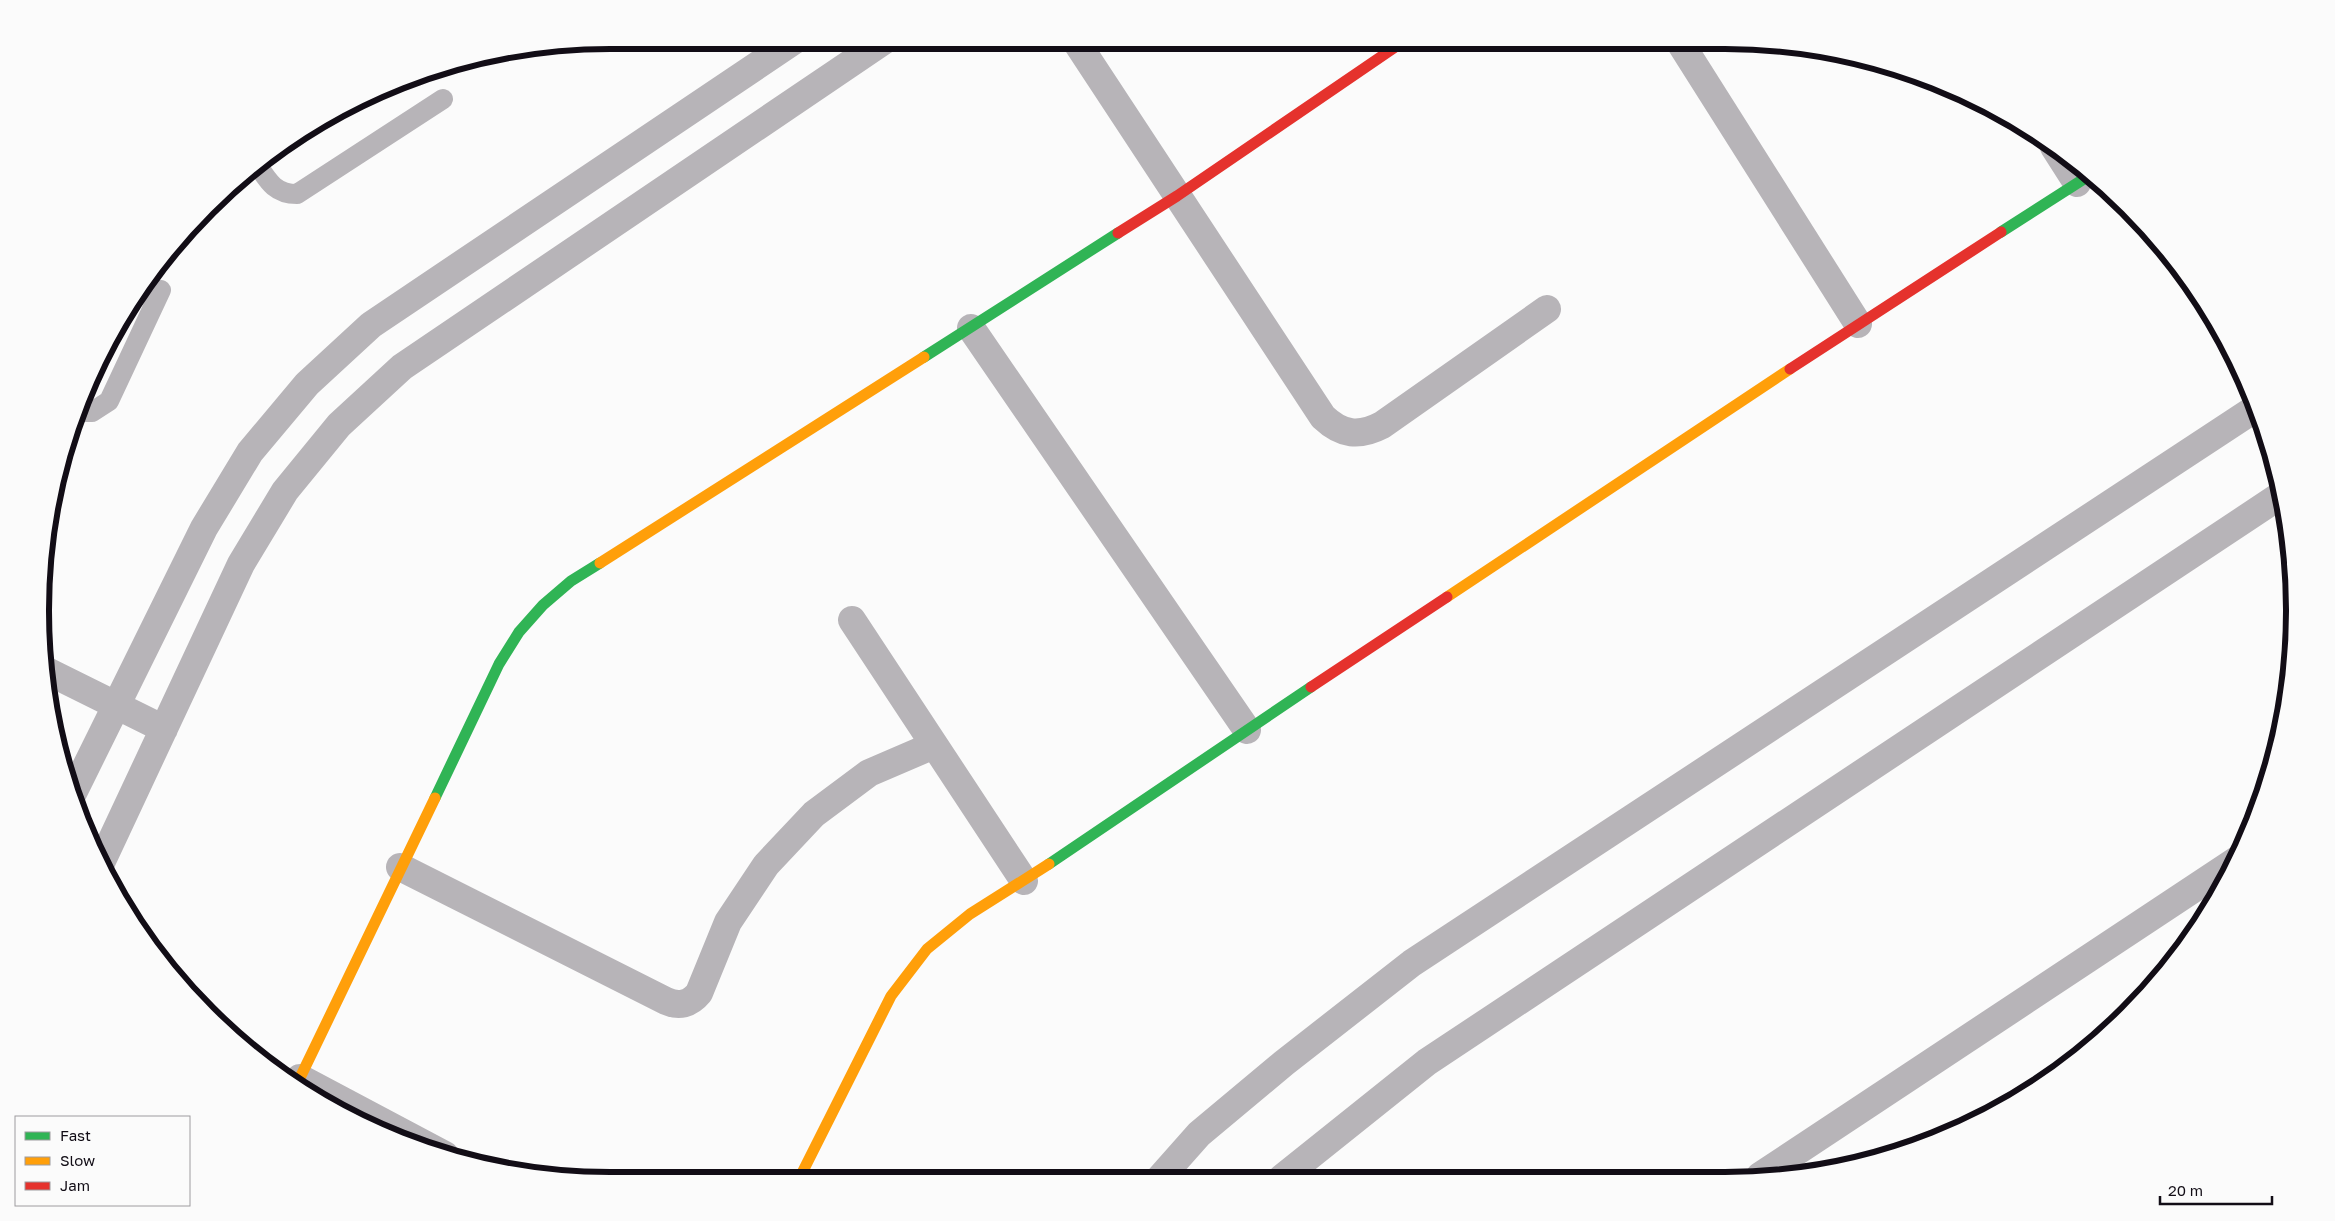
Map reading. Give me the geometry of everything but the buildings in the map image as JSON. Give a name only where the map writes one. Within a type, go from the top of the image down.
[{"type":"street","points":[[77,785],[204,528],[250,452],[306,384],[371,325],[782,49]]},
{"type":"street","points":[[105,854],[241,564],[285,491],[339,425],[402,367],[872,49]]},
{"type":"street","points":[[1081,49],[1323,417],[1332,426],[1344,432],[1357,434],[1370,432],[1547,309]]},
{"type":"street","points":[[299,1079],[500,664],[519,632],[543,605],[571,581],[1178,196],[1392,49]]},
{"type":"street","points":[[1684,49],[1858,324]]},
{"type":"street","points":[[803,1172],[891,996],[927,949],[970,914],[1024,881],[1247,730],[1858,324],[2084,179]]},
{"type":"street","points":[[971,328],[1247,730]]},
{"type":"street","points":[[1165,1172],[1199,1134],[1284,1063],[1412,963],[2249,412]]},
{"type":"street","points":[[1290,1172],[1427,1062],[2275,499]]},
{"type":"street","points":[[852,620],[1024,881]]},
{"type":"street","points":[[53,674],[164,729]]},
{"type":"street","points":[[400,867],[666,1001],[680,1004],[694,999],[699,993],[728,922],[766,865],[814,814],[869,773],[934,745]]},
{"type":"street","points":[[1769,1170],[2222,870]]},
{"type":"street","points":[[334,1099],[375,1120]]},
{"type":"lane","points":[[262,171],[272,186],[279,191],[297,194],[443,99]]},
{"type":"lane","points":[[86,412],[92,412],[109,401],[161,290]]},
{"type":"traffic: fast","points":[[2001,232],[2084,179]]},
{"type":"traffic: fast","points":[[924,357],[1118,233]]},
{"type":"traffic: fast","points":[[435,798],[499,664],[519,632],[543,605],[571,581],[600,563]]},
{"type":"traffic: fast","points":[[1049,864],[1311,687]]},
{"type":"traffic: slow","points":[[600,563],[924,357]]},
{"type":"traffic: slow","points":[[1447,597],[1790,369]]},
{"type":"traffic: slow","points":[[299,1079],[435,798]]},
{"type":"traffic: slow","points":[[803,1172],[891,996],[927,949],[970,914],[1049,864]]},
{"type":"traffic: jam","points":[[1118,233],[1177,196],[1392,49]]},
{"type":"traffic: jam","points":[[1790,369],[2001,232]]},
{"type":"traffic: jam","points":[[1311,687],[1447,597]]}]
